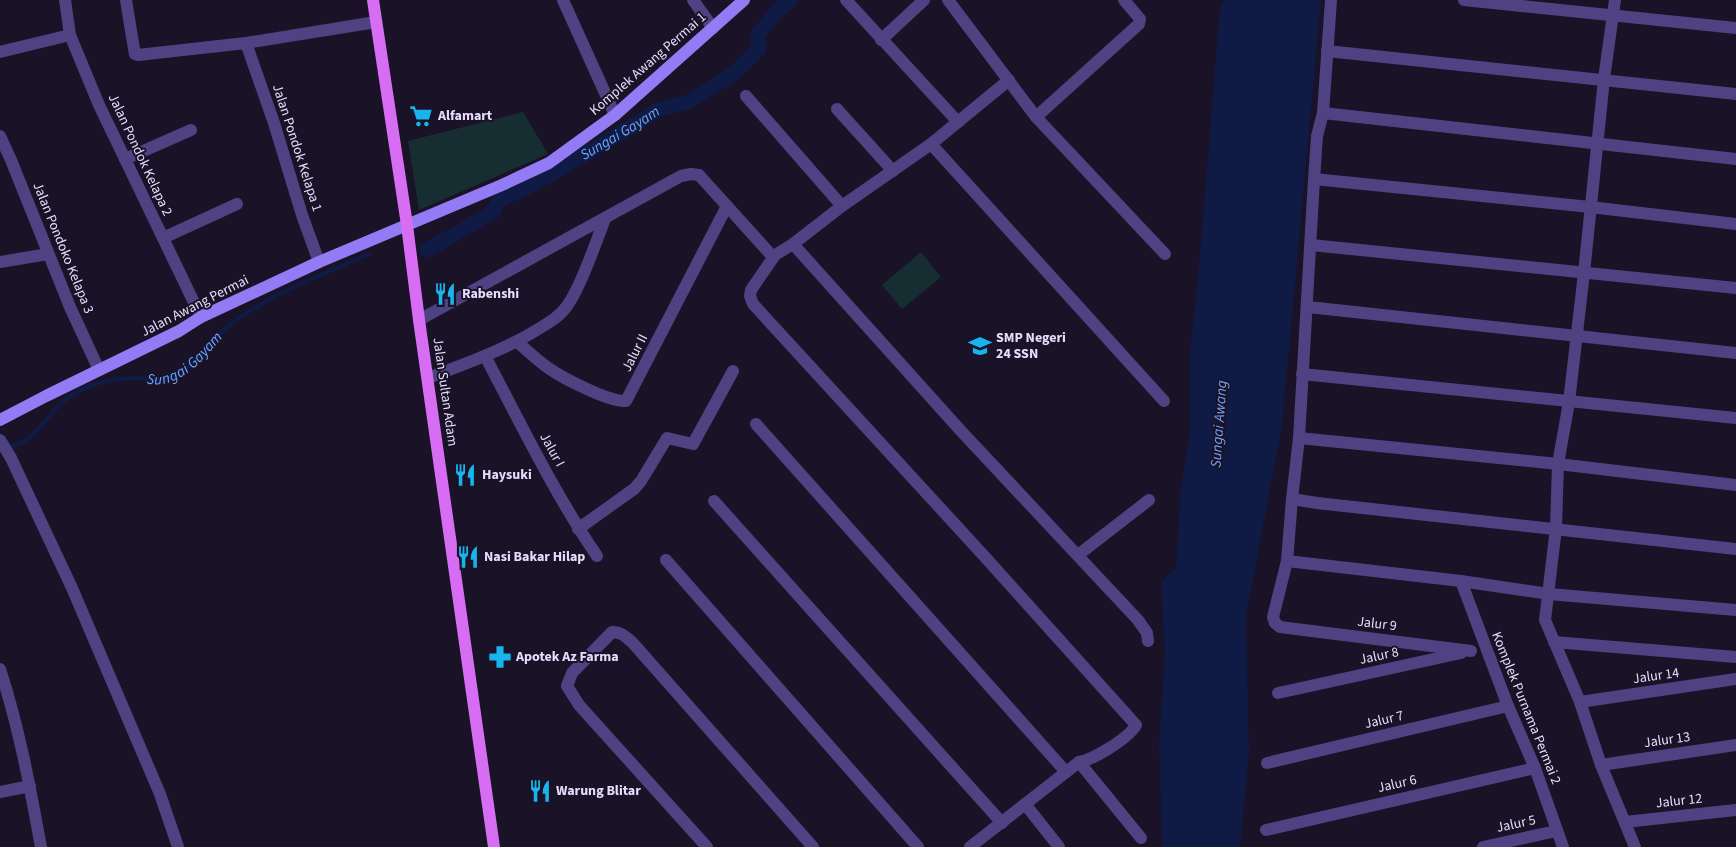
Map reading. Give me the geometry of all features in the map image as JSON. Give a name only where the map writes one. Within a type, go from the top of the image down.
[{"type":"main road","name":"Jalan Sultan Adam","points":[[373,0],[407,225],[494,847]]},
{"type":"street","name":"Jalan Pondok Kelapa 2","points":[[66,0],[70,35],[99,106],[201,317]]},
{"type":"street","points":[[126,0],[135,54],[138,55],[246,43],[376,22]]},
{"type":"street","points":[[563,0],[615,116]]},
{"type":"street","points":[[693,0],[713,28]]},
{"type":"street","name":"Komplek Awang Permai 1","points":[[407,225],[550,163],[615,116],[744,0]]},
{"type":"street","points":[[846,0],[958,122]]},
{"type":"street","points":[[881,40],[924,0]]},
{"type":"street","points":[[948,0],[1036,117],[1165,254]]},
{"type":"street","points":[[1036,117],[1139,24],[1140,19],[1124,0]]},
{"type":"street","points":[[1331,0],[1323,113],[1318,136],[1314,180],[1299,438],[1287,561],[1460,581],[1548,594],[1736,610]]},
{"type":"street","points":[[1464,0],[1736,28]]},
{"type":"street","points":[[1615,0],[1604,79],[1569,402],[1558,464],[1556,528],[1545,620],[1580,702],[1635,847]]},
{"type":"street","points":[[0,52],[70,35]]},
{"type":"street","name":"Jalan Pondok Kelapa 1","points":[[246,43],[319,262]]},
{"type":"street","points":[[1327,51],[1736,94]]},
{"type":"street","points":[[970,847],[1079,762],[1085,762],[1100,754],[1120,741],[1136,725],[753,304],[750,296],[751,290],[773,257],[931,144],[1009,80]]},
{"type":"street","points":[[746,96],[842,206]]},
{"type":"street","points":[[837,109],[892,171]]},
{"type":"street","points":[[1323,113],[1736,159]]},
{"type":"street","points":[[125,159],[191,130]]},
{"type":"street","name":"Jalan Pondoko Kelapa 3","points":[[0,136],[6,161],[99,370]]},
{"type":"street","points":[[931,144],[1164,401]]},
{"type":"street","points":[[419,320],[681,176],[691,174],[699,175],[773,257]]},
{"type":"street","points":[[1314,180],[1590,207],[1736,224]]},
{"type":"street","points":[[163,238],[237,204]]},
{"type":"street","name":"Jalur II","points":[[517,342],[548,368],[613,399],[626,401],[727,206]]},
{"type":"street","points":[[428,378],[517,342],[554,319],[567,306],[606,218]]},
{"type":"street","name":"Jalan Awang Permai","points":[[0,420],[179,330],[201,317],[319,262],[407,225]]},
{"type":"street","points":[[793,244],[962,431],[1138,620],[1147,633],[1148,641]]},
{"type":"street","points":[[1311,245],[1736,288]]},
{"type":"street","points":[[0,262],[48,254]]},
{"type":"street","points":[[1308,307],[1736,353]]},
{"type":"street","name":"Jalur I","points":[[485,356],[578,529],[597,556]]},
{"type":"street","points":[[578,529],[634,489],[641,481],[667,438],[693,444],[733,372]]},
{"type":"street","points":[[1302,374],[1736,418]]},
{"type":"street","points":[[756,424],[1066,772]]},
{"type":"street","points":[[1299,438],[1558,464],[1736,485]]},
{"type":"street","points":[[0,440],[11,458],[72,588],[160,794],[178,847]]},
{"type":"street","points":[[1292,499],[1736,549]]},
{"type":"street","points":[[1078,555],[1149,500]]},
{"type":"street","points":[[714,501],[1002,823]]},
{"type":"street","points":[[666,560],[918,847]]},
{"type":"street","name":"Jalur 9","points":[[1287,561],[1273,617],[1275,623],[1280,627],[1470,651]]},
{"type":"street","name":"Komplek Purnama Permai 2","points":[[1460,581],[1508,706],[1535,768],[1563,847]]},
{"type":"street","points":[[707,847],[579,705],[566,686],[572,673],[612,632],[624,634],[632,642],[813,847]]},
{"type":"street","points":[[1554,642],[1736,657]]},
{"type":"street","name":"Jalur 8","points":[[1278,693],[1486,649]]},
{"type":"street","points":[[0,669],[19,732],[41,847]]},
{"type":"street","name":"Jalur 14","points":[[1580,702],[1736,679]]},
{"type":"street","name":"Jalur 7","points":[[1266,763],[1508,706]]},
{"type":"street","name":"Jalur 13","points":[[1602,764],[1736,745]]},
{"type":"street","points":[[1079,762],[1141,838]]},
{"type":"street","name":"Jalur 6","points":[[1266,830],[1535,768]]},
{"type":"street","points":[[0,792],[30,786]]},
{"type":"street","points":[[1025,804],[1059,847]]},
{"type":"street","name":"Jalur 12","points":[[1625,822],[1736,810]]},
{"type":"street","name":"Jalur 5","points":[[1483,847],[1556,831]]},
{"type":"green space","points":[[523,112],[548,154],[419,210],[408,141]]},
{"type":"green space","points":[[921,252],[941,277],[902,309],[882,285]]},
{"type":"water","name":"Sungai Awang","points":[[1224,0],[1321,0],[1282,426],[1246,616],[1249,754],[1240,847],[1162,847],[1159,745],[1165,651],[1161,582],[1176,568],[1180,495],[1190,430],[1190,352],[1199,266],[1220,7]]},
{"type":"waterway","name":"Sungai Gayam","points":[[427,250],[493,212],[499,200],[532,185],[657,110],[688,102],[733,74],[759,49],[758,35],[775,13],[790,0]]},
{"type":"waterway","name":"Sungai Gayam","points":[[6,448],[18,445],[27,439],[65,399],[75,393],[95,384],[109,381],[137,378],[165,379],[171,377],[193,362],[231,324],[263,303],[298,285],[369,254]]},
{"type":"place","name":"Alfamart","points":[[421,116]]},
{"type":"place","name":"Rabenshi","points":[[445,294]]},
{"type":"place","name":"SMP Negeri 24 SSN","points":[[980,346]]},
{"type":"place","name":"Haysuki","points":[[465,475]]},
{"type":"place","name":"Nasi Bakar Hilap","points":[[468,557]]},
{"type":"place","name":"Apotek Az Farma","points":[[500,657]]},
{"type":"place","name":"Warung Blitar","points":[[540,791]]}]
